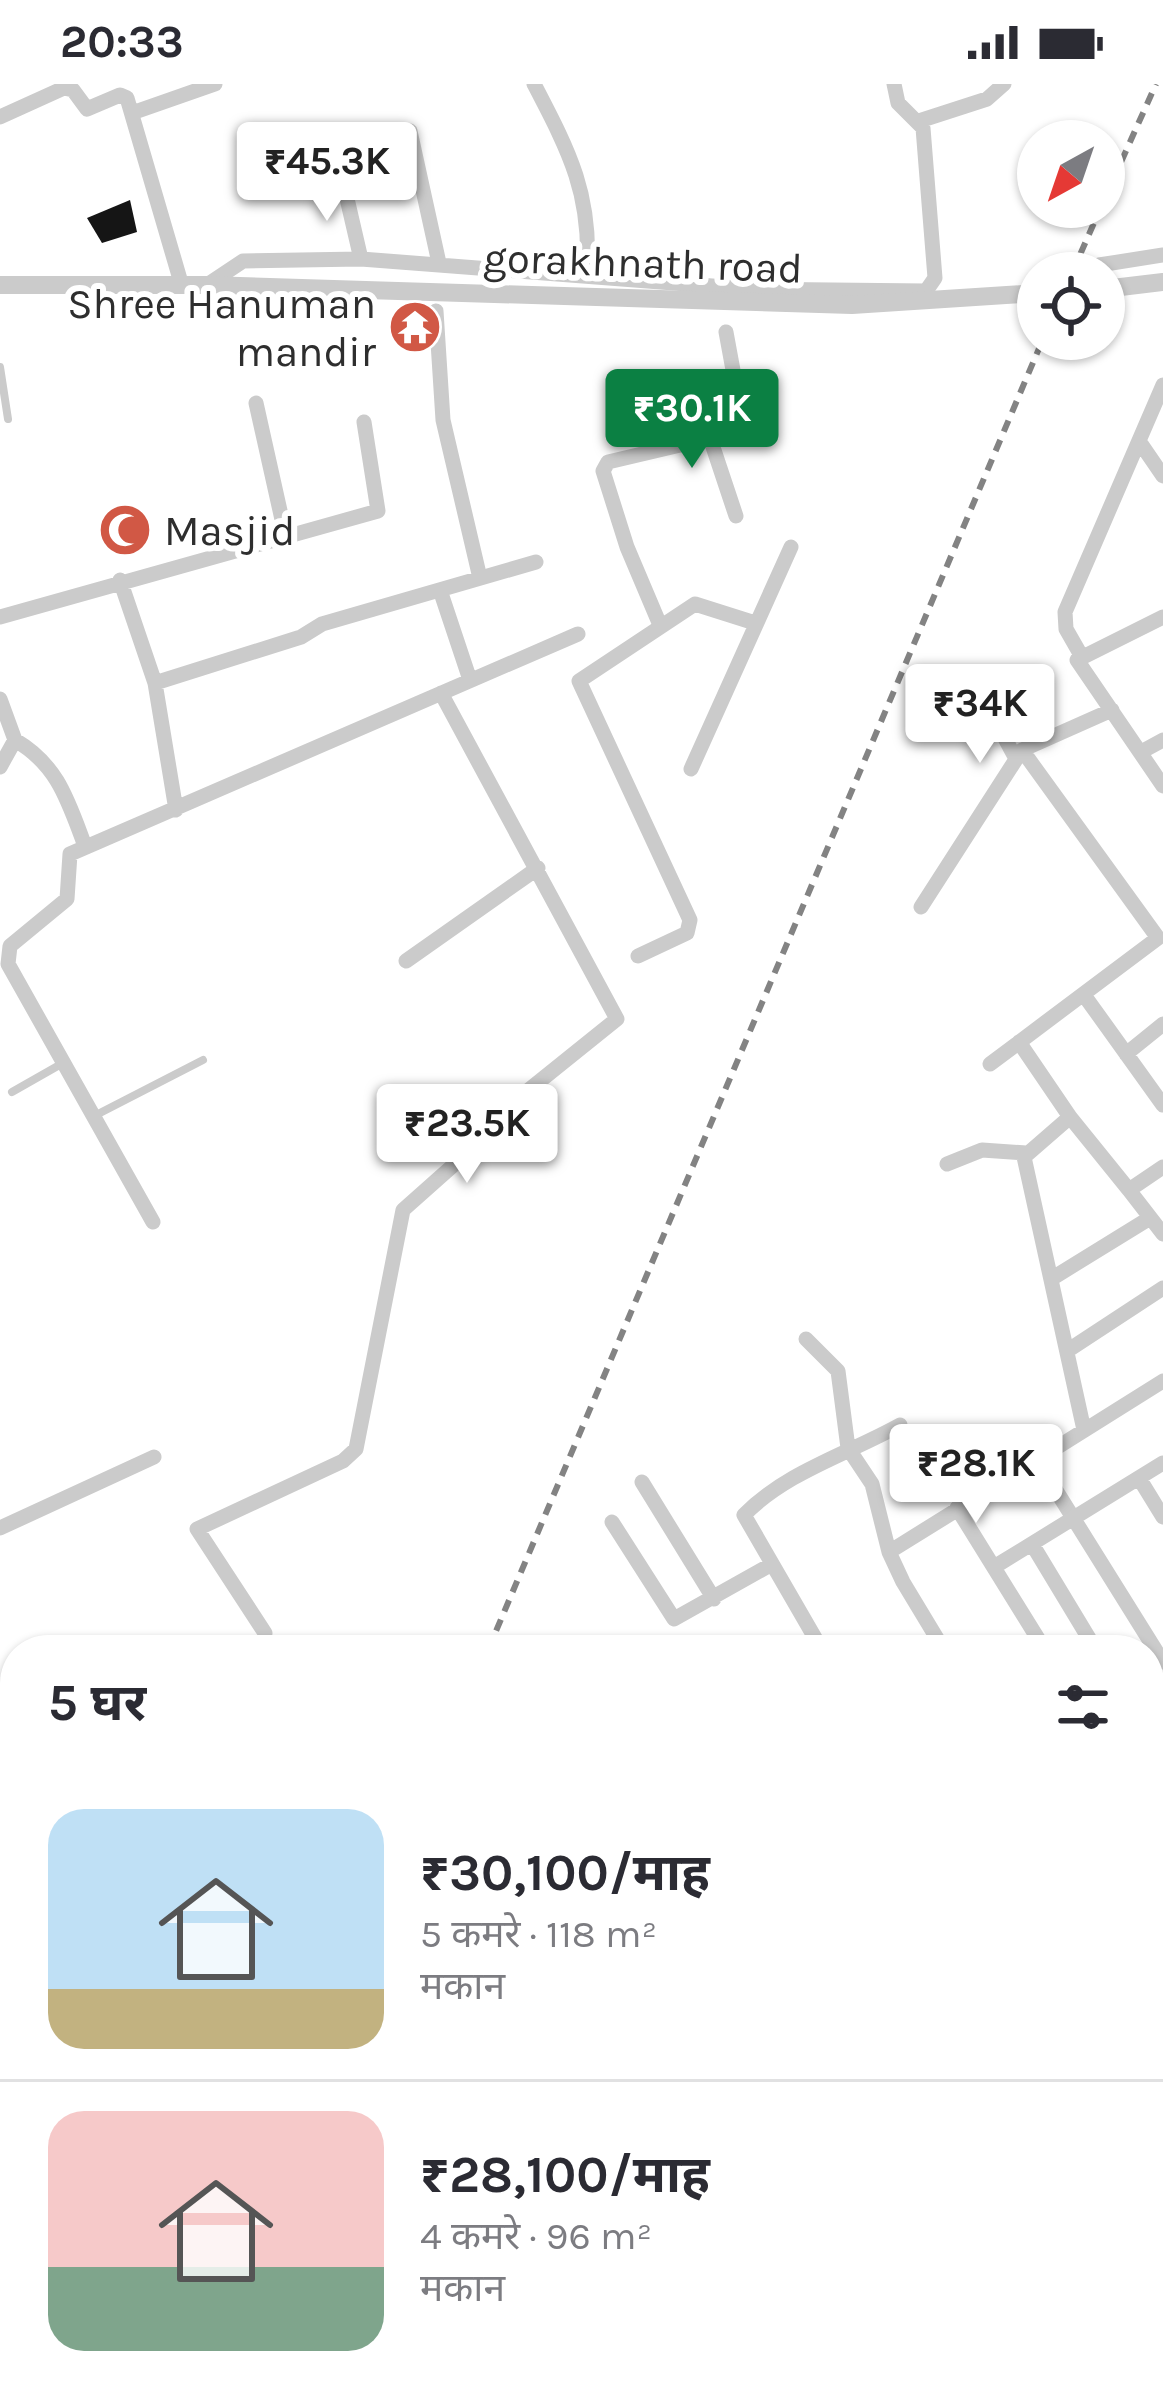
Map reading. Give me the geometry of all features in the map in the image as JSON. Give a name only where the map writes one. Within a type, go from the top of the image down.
[{"type":"street","points":[[132,113],[214,84]]},
{"type":"street","points":[[534,84],[582,185],[590,227],[587,274]]},
{"type":"street","points":[[894,84],[903,110],[920,121]]},
{"type":"street","points":[[920,121],[987,99],[1004,84]]},
{"type":"street","points":[[0,117],[64,88],[73,91],[87,110],[117,90],[127,98],[182,286]]},
{"type":"street","points":[[207,285],[227,266],[243,261],[361,259],[751,289],[926,291],[935,278],[920,121]]},
{"type":"street","points":[[410,131],[439,263]]},
{"type":"street","points":[[342,177],[361,259]]},
{"type":"street","points":[[1125,261],[1163,255]]},
{"type":"street","points":[[1125,288],[1163,282]]},
{"type":"street","name":"gorakhnath road","points":[[0,285],[207,285],[852,305],[1017,294]]},
{"type":"street","points":[[436,311],[443,420],[480,578]]},
{"type":"street","points":[[660,625],[627,547],[604,466],[738,436],[746,422],[726,332]]},
{"type":"street","points":[[1082,657],[1066,629],[1065,612],[1163,385]]},
{"type":"street","points":[[256,403],[285,533]]},
{"type":"street","points":[[0,617],[285,533],[378,511],[364,422]]},
{"type":"street","points":[[711,441],[736,516]]},
{"type":"street","points":[[1139,441],[1163,476]]},
{"type":"street","points":[[691,769],[791,547]]},
{"type":"street","points":[[154,683],[536,562]]},
{"type":"street","points":[[120,580],[154,683],[176,810]]},
{"type":"street","points":[[440,590],[470,680]]},
{"type":"street","points":[[638,956],[687,933],[690,920],[579,681],[695,604],[755,623]]},
{"type":"street","points":[[1163,617],[1077,660],[1163,786]]},
{"type":"street","points":[[153,1222],[7,955],[67,899],[67,860],[85,846],[578,634]]},
{"type":"street","points":[[266,1635],[197,1529],[343,1461],[356,1449],[403,1210],[466,1154],[490,1121],[615,1025],[616,1012],[441,693]]},
{"type":"street","points":[[0,699],[15,740],[37,753],[58,776],[85,846]]},
{"type":"street","points":[[921,907],[1019,753],[1112,710]]},
{"type":"street","points":[[989,1064],[1155,943],[1158,931],[994,718]]},
{"type":"street","points":[[0,767],[15,740]]},
{"type":"street","points":[[1141,752],[1163,740]]},
{"type":"street","points":[[406,961],[538,868]]},
{"type":"street","points":[[1084,995],[1163,1105]]},
{"type":"street","points":[[1126,1054],[1163,1024]]},
{"type":"street","points":[[1019,1042],[1070,1117],[1163,1234]]},
{"type":"street","points":[[947,1164],[982,1150],[1026,1153],[1070,1117]]},
{"type":"street","points":[[1026,1153],[1084,1430]]},
{"type":"street","points":[[1129,1190],[1163,1167]]},
{"type":"street","points":[[1051,1279],[1150,1218]]},
{"type":"street","points":[[1067,1351],[1163,1288]]},
{"type":"street","points":[[806,1339],[838,1371],[841,1425],[851,1453],[872,1484],[889,1552],[936,1635]]},
{"type":"street","points":[[889,1552],[1163,1381]]},
{"type":"street","points":[[809,1635],[744,1515],[788,1479],[851,1453],[900,1425]]},
{"type":"street","points":[[0,1528],[154,1457]]},
{"type":"street","points":[[1037,1460],[1141,1635]]},
{"type":"street","points":[[994,1567],[1163,1463]]},
{"type":"street","points":[[1139,1478],[1163,1517]]},
{"type":"street","points":[[641,1482],[714,1599]]},
{"type":"street","points":[[957,1508],[1036,1635]]},
{"type":"street","points":[[612,1522],[669,1617],[679,1619],[772,1564]]},
{"type":"street","points":[[1032,1544],[1087,1635]]},
{"type":"lane","points":[[0,367],[8,419]]},
{"type":"lane","points":[[94,1116],[202,1060]]},
{"type":"lane","points":[[12,1092],[64,1062]]},
{"type":"building","points":[[130,200],[137,232],[102,243],[87,218]]},
{"type":"railway","points":[[1125,153],[1156,84]]},
{"type":"railway","points":[[1081,252],[1092,228]]},
{"type":"railway","points":[[494,1635],[1034,360]]},
{"type":"place","name":"Shree Hanuman mandir","points":[[415,327]]},
{"type":"place","name":"Masjid","points":[[125,530]]}]
